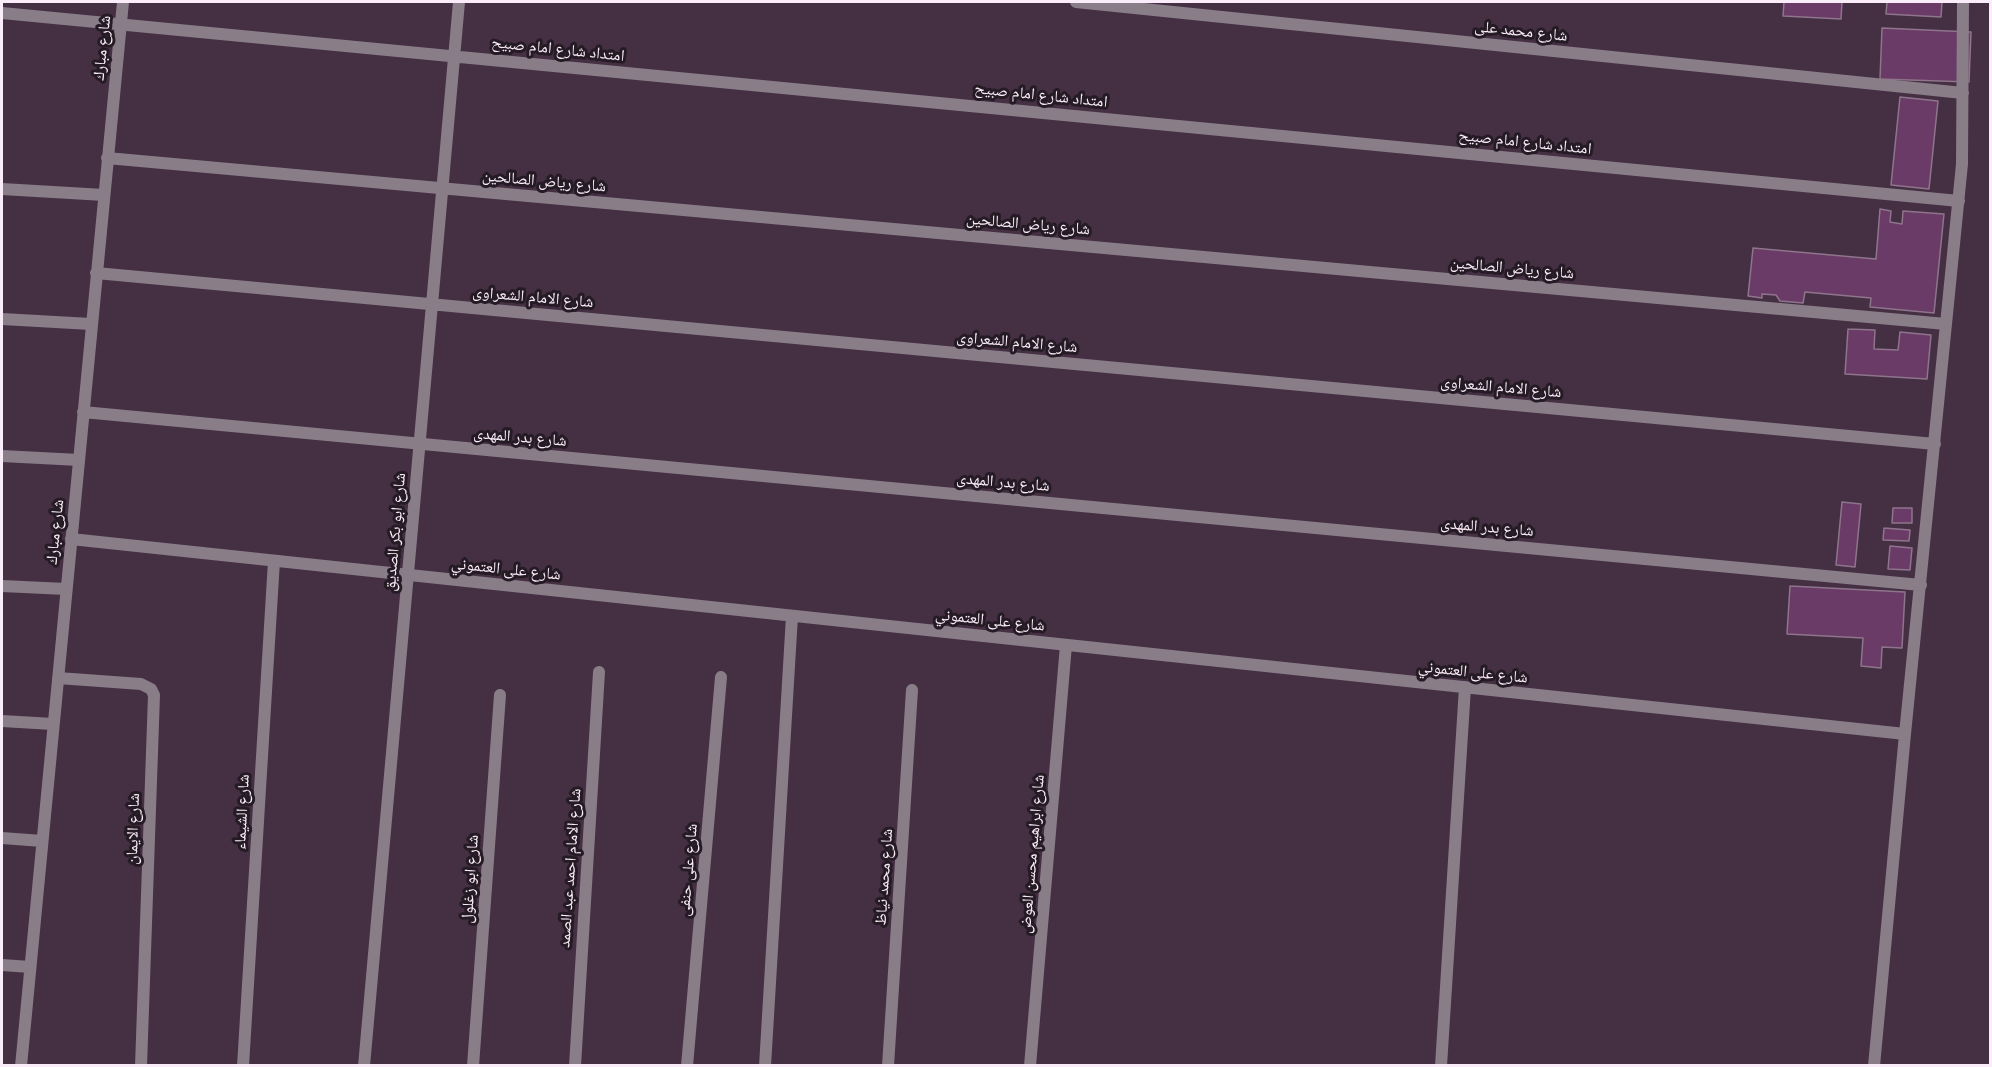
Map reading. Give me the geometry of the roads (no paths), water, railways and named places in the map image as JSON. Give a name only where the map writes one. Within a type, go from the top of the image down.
[{"type":"street","name":"شارع مبارك","points":[[21,1065],[123,2]]},
{"type":"street","name":"شارع ابو بكر الصديق","points":[[364,1065],[459,2]]},
{"type":"street","name":"شارع محمد على","points":[[1076,2],[1963,93]]},
{"type":"street","points":[[1874,1065],[1959,201],[1962,164],[1963,2]]},
{"type":"street","name":"امتداد شارع امام صبيح","points":[[2,13],[1959,201]]},
{"type":"street","name":"شارع رياض الصالحين","points":[[107,158],[1946,324]]},
{"type":"street","points":[[2,189],[104,195]]},
{"type":"street","name":"شارع الامام الشعراوى","points":[[96,273],[1935,444]]},
{"type":"street","points":[[2,319],[91,324]]},
{"type":"street","name":"شارع بدر المهدى","points":[[83,412],[1921,585]]},
{"type":"street","points":[[2,456],[79,460]]},
{"type":"street","name":"شارع على العتموني","points":[[71,539],[1905,734]]},
{"type":"street","name":"شارع الشيماء","points":[[243,1065],[274,561]]},
{"type":"street","points":[[2,586],[66,589]]},
{"type":"street","points":[[765,1065],[792,616]]},
{"type":"street","name":"شارع ابراهيم محسن العوض","points":[[1029,1065],[1066,645]]},
{"type":"street","name":"شارع الامام احمد عبد الصمد","points":[[575,1065],[599,672]]},
{"type":"street","name":"شارع على حنفى","points":[[687,1065],[721,677]]},
{"type":"street","name":"شارع الايمان","points":[[58,678],[141,684],[151,689],[154,695],[141,1065]]},
{"type":"street","points":[[1441,1065],[1465,687]]},
{"type":"street","name":"شارع محمد نياظ","points":[[888,1065],[912,690]]},
{"type":"street","name":"شارع ابو زغلول","points":[[473,1065],[500,695]]},
{"type":"street","points":[[2,721],[53,724]]},
{"type":"street","points":[[2,838],[42,840]]},
{"type":"street","points":[[2,965],[30,967]]}]
